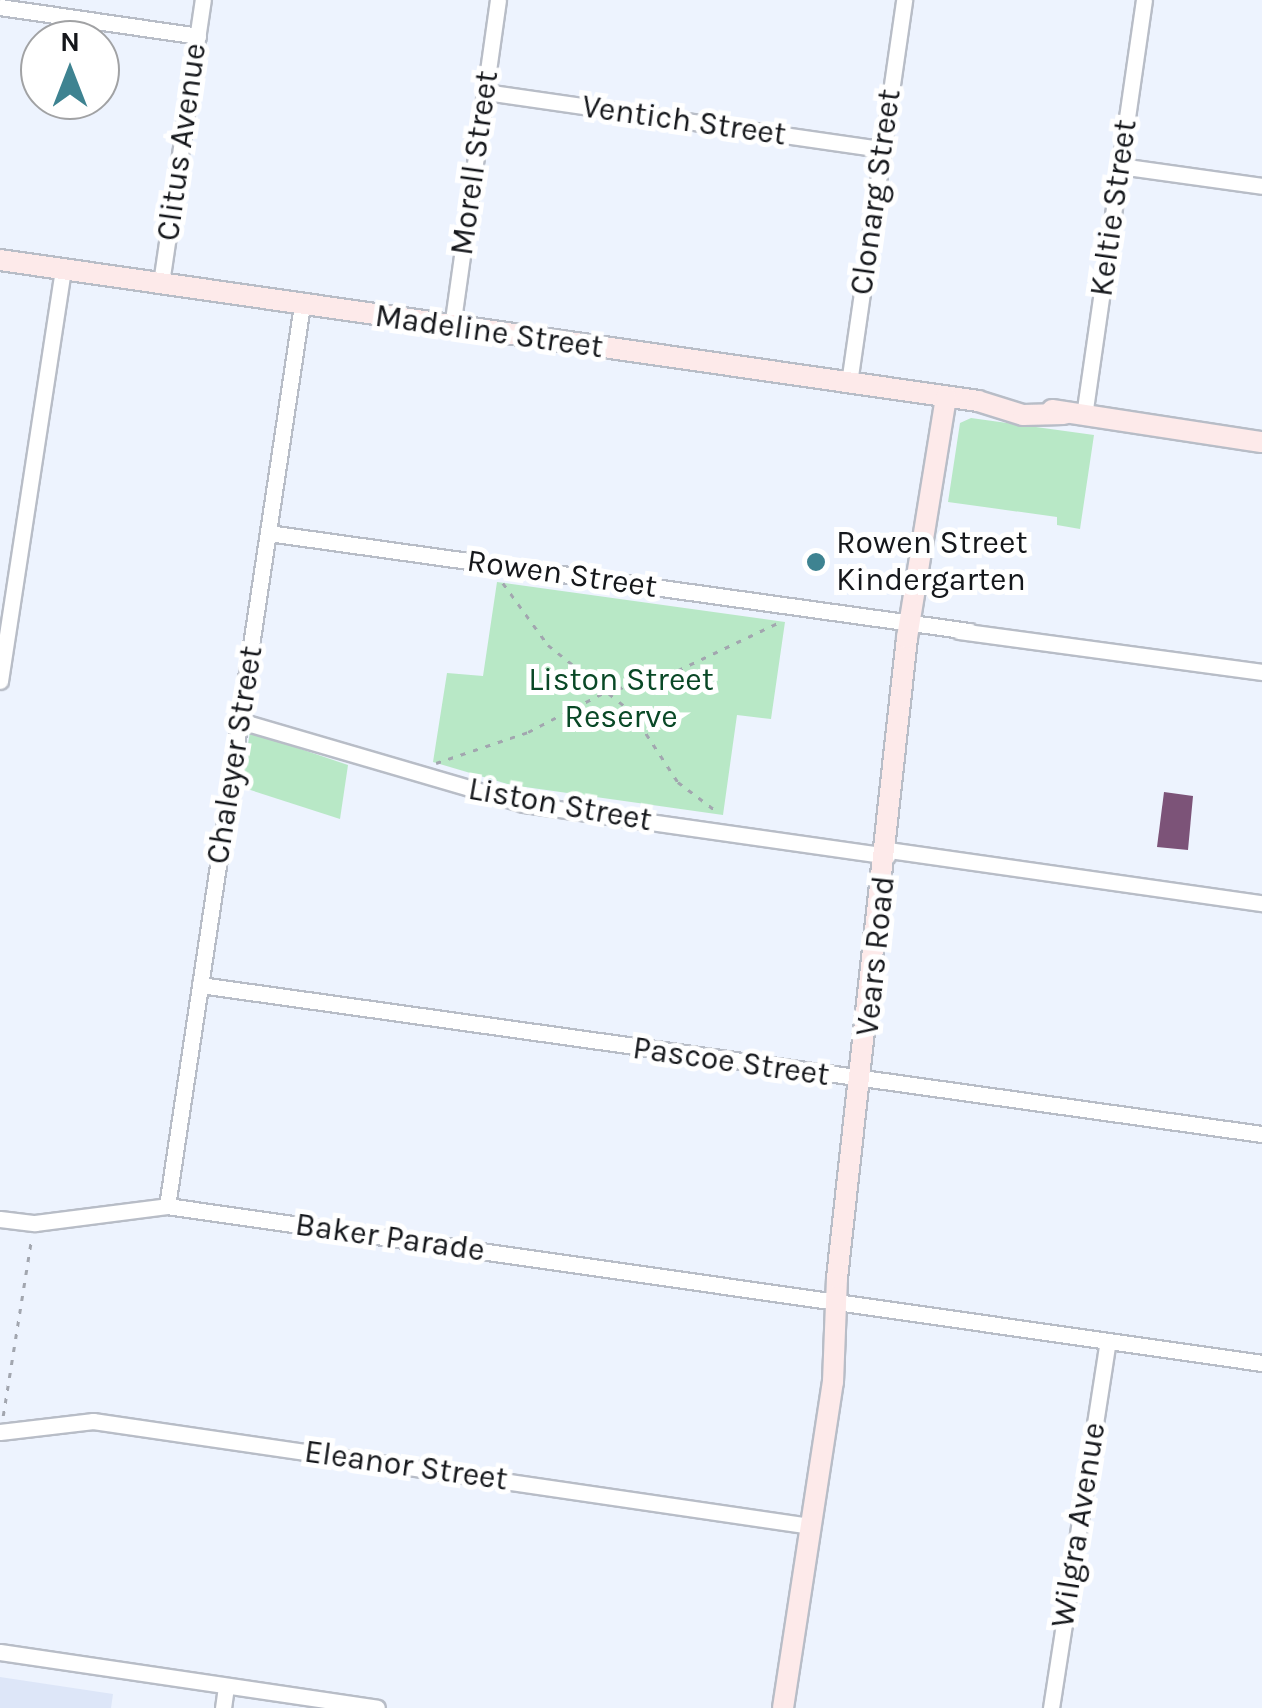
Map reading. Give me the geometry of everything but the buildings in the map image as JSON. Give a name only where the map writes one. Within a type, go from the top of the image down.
[{"type":"street","name":"Clitus Avenue","points":[[161,284],[204,0]]},
{"type":"street","name":"Morell Street","points":[[452,326],[498,0]]},
{"type":"street","name":"Clonarg Street","points":[[849,383],[904,0]]},
{"type":"street","name":"Keltie Street","points":[[1074,415],[1120,166],[1144,0]]},
{"type":"street","points":[[0,7],[198,36]]},
{"type":"street","name":"Ventich Street","points":[[486,92],[882,149]]},
{"type":"street","points":[[1120,166],[1262,186]]},
{"type":"street","name":"Madeline Street","points":[[0,260],[946,397],[1014,400],[1074,415],[1262,442]]},
{"type":"street","points":[[0,681],[63,270]]},
{"type":"street","name":"Chaleyer Street","points":[[167,1206],[302,305]]},
{"type":"street","name":"Vears Road","points":[[783,1708],[833,1382],[913,623],[946,397]]},
{"type":"street","name":"Rowen Street","points":[[268,533],[1262,672]]},
{"type":"street","name":"Liston Street","points":[[240,721],[524,804],[1262,903]]},
{"type":"street","name":"Pascoe Street","points":[[200,986],[1262,1134]]},
{"type":"street","name":"Baker Parade","points":[[0,1219],[35,1224],[167,1206],[1262,1363]]},
{"type":"street","name":"Wilgra Avenue","points":[[1051,1708],[1108,1341]]},
{"type":"street","name":"Eleanor Street","points":[[0,1432],[86,1420],[811,1526]]},
{"type":"street","points":[[0,1652],[377,1708]]},
{"type":"street","points":[[223,1708],[226,1686]]},
{"type":"path","points":[[522,584],[503,582],[548,645],[655,738],[678,782],[719,816],[700,813]]},
{"type":"path","points":[[454,770],[435,764],[528,732],[605,692],[666,676],[783,620],[765,618]]},
{"type":"path","points":[[0,1432],[31,1238]]},
{"type":"shaded area","points":[[0,1677],[113,1694],[111,1708],[0,1708]]},
{"type":"green space","points":[[971,418],[1094,435],[1080,529],[1057,525],[1057,517],[948,502],[960,423]]},
{"type":"green space","name":"Liston Street Reserve","points":[[497,582],[785,622],[771,719],[737,715],[723,815],[511,785],[433,762],[447,673],[483,676]]},
{"type":"green space","points":[[250,732],[348,765],[340,819],[241,787]]},
{"type":"place","name":"Rowen Street Kindergarten","points":[[816,562]]}]
